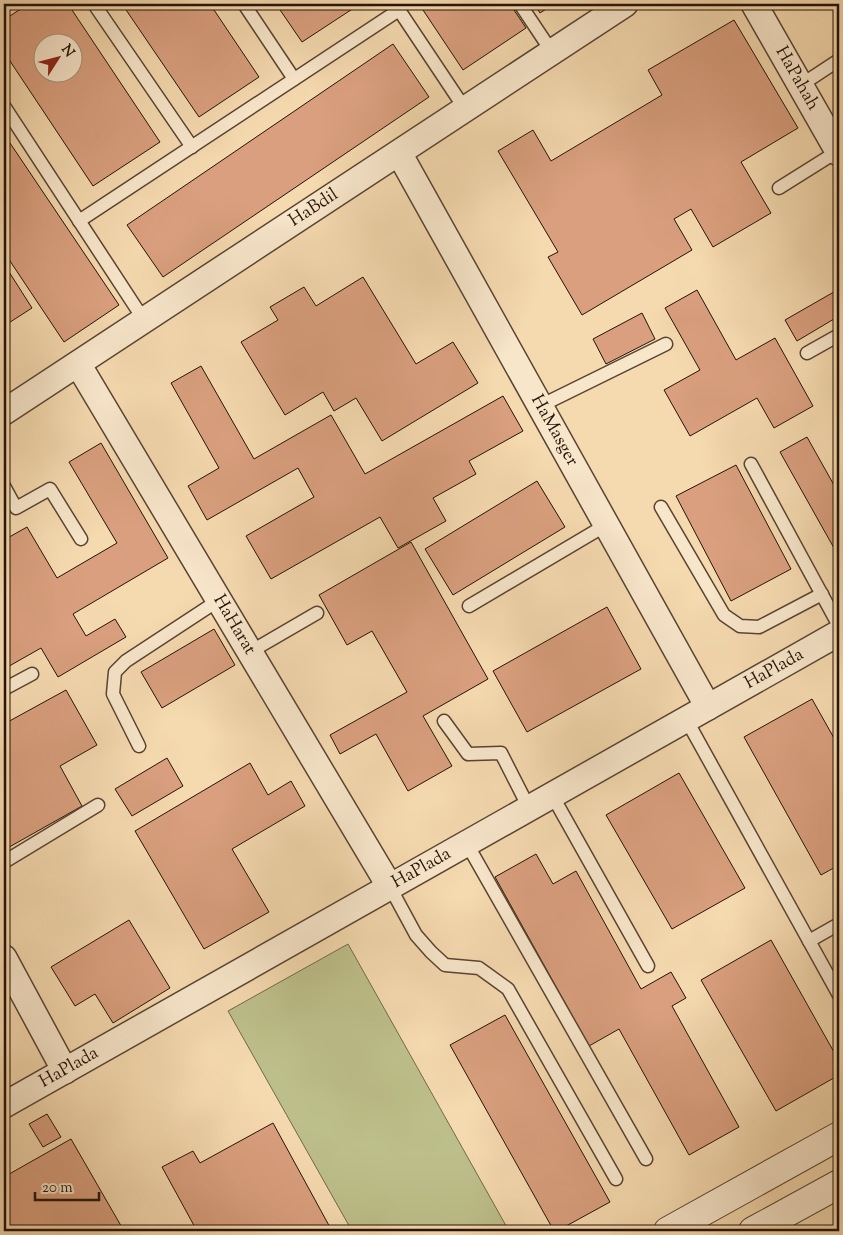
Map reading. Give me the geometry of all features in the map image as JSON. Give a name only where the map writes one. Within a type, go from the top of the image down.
[{"type":"street","name":"HaBdil","points":[[4,412],[625,4]]},
{"type":"street","name":"HaPahah","points":[[754,4],[838,152]]},
{"type":"street","name":"HaMasger","points":[[398,153],[708,707]]},
{"type":"street","name":"HaHarat","points":[[78,364],[390,887]]},
{"type":"street","name":"HaPlada","points":[[4,1105],[839,633]]},
{"type":"street","points":[[4,958],[66,1070]]},
{"type":"street","points":[[668,1231],[839,1136]]},
{"type":"street","points":[[753,1231],[839,1184]]},
{"type":"lane","points":[[94,4],[192,147]]},
{"type":"lane","points":[[244,4],[294,79]]},
{"type":"lane","points":[[520,4],[552,52]]},
{"type":"lane","points":[[79,221],[294,79],[397,7],[465,109]]},
{"type":"lane","points":[[801,85],[839,60]]},
{"type":"lane","points":[[4,106],[144,320]]},
{"type":"lane","points":[[779,188],[838,152]]},
{"type":"lane","points":[[807,353],[839,335]]},
{"type":"lane","points":[[540,406],[666,344]]},
{"type":"lane","points":[[751,464],[839,626]]},
{"type":"lane","points":[[4,486],[16,508],[50,489],[81,539]]},
{"type":"lane","points":[[661,507],[724,615],[740,626],[759,627],[822,594]]},
{"type":"lane","points":[[469,606],[606,525]]},
{"type":"lane","points":[[139,746],[113,694],[115,672],[126,661],[219,600]]},
{"type":"lane","points":[[250,652],[317,614]]},
{"type":"lane","points":[[4,689],[32,674]]},
{"type":"lane","points":[[686,719],[839,995]]},
{"type":"lane","points":[[444,721],[468,754],[501,753],[529,808]]},
{"type":"lane","points":[[552,795],[648,966]]},
{"type":"lane","points":[[4,862],[98,805]]},
{"type":"lane","points":[[467,844],[646,1159]]},
{"type":"lane","points":[[390,887],[416,935],[445,965],[479,968],[508,989],[616,1179]]},
{"type":"lane","points":[[809,941],[839,924]]},
{"type":"green space","points":[[348,944],[509,1231],[352,1231],[228,1011]]},
{"type":"building","points":[[28,4],[68,4],[160,142],[93,186],[4,52],[4,20]]},
{"type":"building","points":[[122,4],[210,4],[259,77],[199,117]]},
{"type":"building","points":[[276,4],[360,4],[302,42]]},
{"type":"building","points":[[419,4],[510,4],[526,28],[463,70]]},
{"type":"building","points":[[534,4],[554,4],[540,13]]},
{"type":"building","points":[[734,20],[798,128],[741,162],[771,213],[713,247],[691,209],[674,219],[692,250],[582,315],[548,257],[558,252],[498,151],[533,130],[551,161],[662,95],[648,70]]},
{"type":"building","points":[[393,44],[429,97],[163,277],[127,225]]},
{"type":"building","points":[[10,143],[119,305],[64,342],[4,252],[4,147]]},
{"type":"building","points":[[4,264],[32,308],[4,326]]},
{"type":"building","points":[[363,277],[416,364],[453,342],[478,383],[382,441],[356,398],[334,411],[323,392],[285,415],[241,342],[278,320],[270,307],[304,287],[316,306]]},
{"type":"building","points":[[839,289],[839,316],[797,341],[785,320]]},
{"type":"building","points":[[697,290],[736,360],[775,338],[813,406],[774,428],[757,398],[690,436],[664,390],[700,370],[665,308]]},
{"type":"building","points":[[642,313],[655,339],[606,364],[593,339]]},
{"type":"building","points":[[201,366],[254,459],[331,415],[365,474],[503,396],[523,431],[469,461],[476,474],[433,498],[446,521],[398,548],[380,517],[271,579],[246,536],[314,497],[298,468],[207,520],[188,486],[219,468],[171,383]]},
{"type":"building","points":[[807,437],[839,494],[839,557],[780,452]]},
{"type":"building","points":[[101,443],[168,558],[73,614],[86,636],[115,619],[126,637],[58,677],[41,648],[4,669],[4,540],[27,527],[57,578],[117,543],[69,462]]},
{"type":"building","points":[[736,465],[791,569],[731,601],[676,496]]},
{"type":"building","points":[[537,481],[565,527],[453,595],[425,549]]},
{"type":"building","points":[[411,542],[488,679],[423,716],[452,766],[408,791],[376,734],[340,754],[330,735],[407,692],[372,631],[347,645],[319,595]]},
{"type":"building","points":[[607,607],[641,669],[527,732],[493,671]]},
{"type":"building","points":[[214,629],[235,665],[162,708],[141,672]]},
{"type":"building","points":[[66,690],[97,745],[60,766],[82,806],[4,850],[4,724]]},
{"type":"building","points":[[812,699],[839,747],[839,865],[821,875],[744,737]]},
{"type":"building","points":[[167,758],[183,786],[132,816],[115,789]]},
{"type":"building","points":[[250,763],[268,795],[291,781],[305,806],[232,849],[269,912],[204,949],[135,831]]},
{"type":"building","points":[[679,773],[745,888],[672,929],[606,815]]},
{"type":"building","points":[[536,854],[553,884],[576,871],[641,989],[671,972],[686,998],[672,1006],[739,1127],[689,1155],[619,1029],[589,1046],[495,877]]},
{"type":"building","points":[[129,920],[170,988],[113,1023],[95,994],[75,1006],[51,967]]},
{"type":"building","points":[[771,940],[839,1061],[839,1075],[776,1111],[701,980]]},
{"type":"building","points":[[505,1015],[610,1202],[557,1231],[554,1231],[450,1045]]},
{"type":"building","points":[[47,1114],[61,1137],[43,1147],[29,1124]]},
{"type":"building","points":[[273,1123],[332,1231],[197,1231],[162,1167],[193,1151],[200,1163]]},
{"type":"building","points":[[71,1139],[124,1231],[4,1231],[4,1177]]}]
